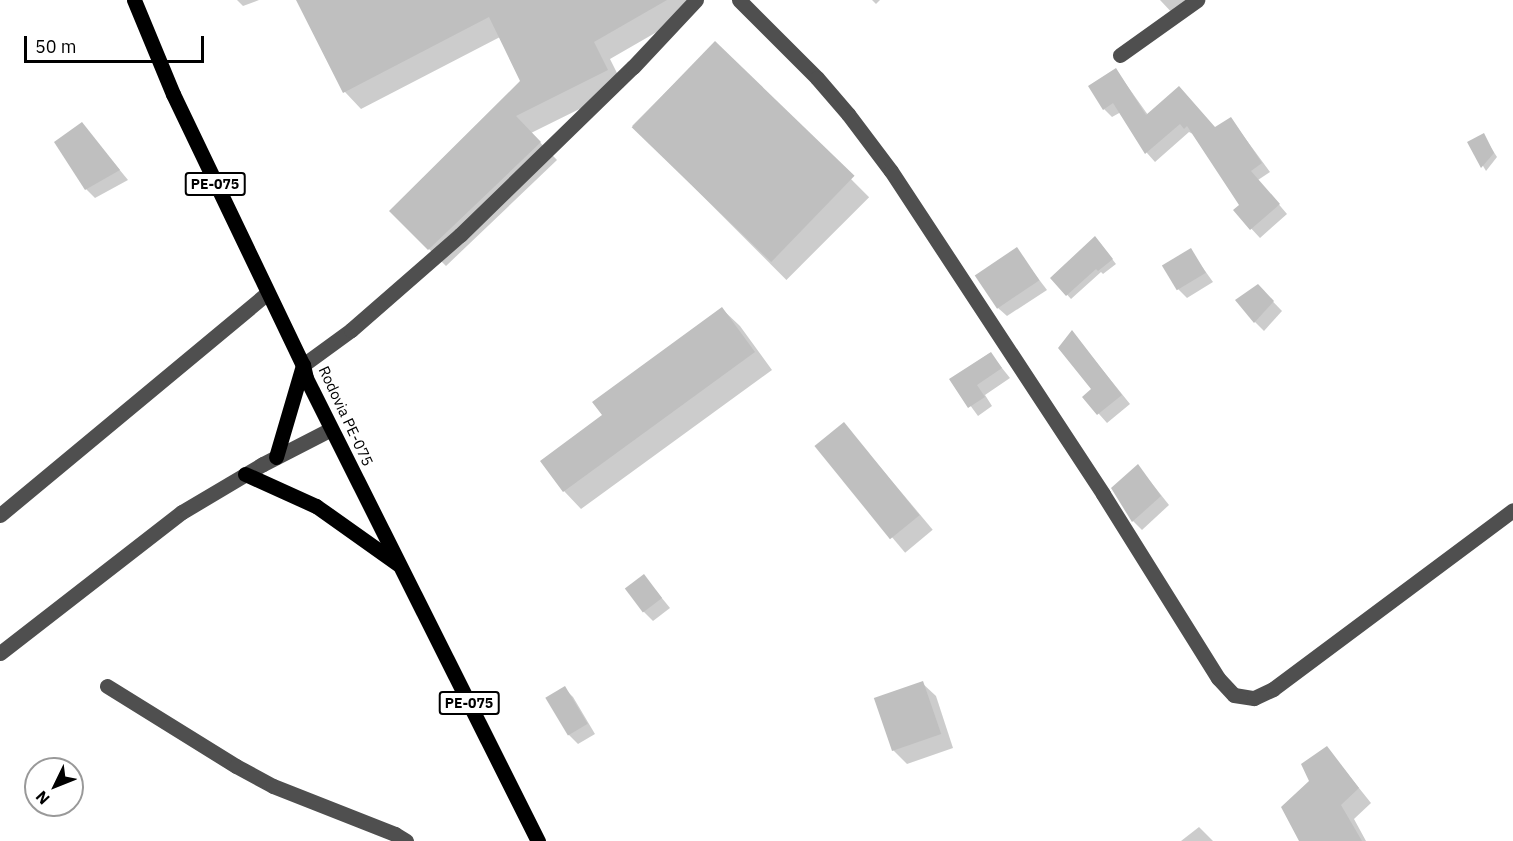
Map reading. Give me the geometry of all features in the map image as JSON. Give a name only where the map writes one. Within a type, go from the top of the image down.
[{"type":"main road","name":"Rodovia PE-075","points":[[134,0],[173,93],[303,365],[306,378],[538,841]]},
{"type":"main road","points":[[276,457],[303,365]]},
{"type":"main road","points":[[245,474],[281,488],[316,506],[400,566]]},
{"type":"street","points":[[303,365],[351,330],[460,236],[625,75],[696,0]]},
{"type":"street","points":[[739,0],[824,87],[891,171],[1103,494],[1218,678],[1234,696],[1254,698],[1273,689],[1513,510]]},
{"type":"street","points":[[1120,55],[1197,0]]},
{"type":"street","points":[[0,515],[267,293]]},
{"type":"street","points":[[0,653],[182,512],[245,474],[331,429]]},
{"type":"street","points":[[107,686],[264,781],[395,834],[405,841]]},
{"type":"building","points":[[296,0],[667,0],[594,42],[608,70],[516,116],[541,142],[428,250],[389,211],[520,81],[489,17],[343,93]]},
{"type":"building","points":[[715,41],[855,176],[771,262],[632,127]]},
{"type":"building","points":[[1116,68],[1146,115],[1179,86],[1215,127],[1231,117],[1262,163],[1251,171],[1280,204],[1250,230],[1233,210],[1239,205],[1187,126],[1184,129],[1180,124],[1145,154],[1113,103],[1103,110],[1088,86]]},
{"type":"building","points":[[82,122],[120,170],[85,190],[54,142]]},
{"type":"building","points":[[1484,133],[1494,153],[1481,168],[1467,142]]},
{"type":"building","points":[[1095,236],[1113,259],[1098,271],[1096,269],[1066,296],[1050,278]]},
{"type":"building","points":[[1017,247],[1039,280],[997,309],[975,276]]},
{"type":"building","points":[[1191,248],[1206,273],[1177,290],[1162,266]]},
{"type":"building","points":[[1258,284],[1274,301],[1254,323],[1235,300]]},
{"type":"building","points":[[722,307],[755,352],[563,492],[540,461],[602,415],[592,402]]},
{"type":"building","points":[[1072,330],[1122,395],[1097,415],[1082,397],[1091,389],[1058,348]]},
{"type":"building","points":[[991,352],[1002,368],[977,385],[985,397],[968,408],[949,379]]},
{"type":"building","points":[[844,422],[920,515],[890,539],[814,446]]},
{"type":"building","points":[[1138,464],[1161,496],[1132,522],[1111,488]]},
{"type":"building","points":[[644,574],[662,598],[643,612],[625,588]]},
{"type":"building","points":[[923,681],[941,734],[892,751],[874,698]]},
{"type":"building","points":[[565,686],[588,724],[568,736],[545,698]]},
{"type":"building","points":[[1327,746],[1359,788],[1341,805],[1362,841],[1299,841],[1281,807],[1309,781],[1301,764]]}]
